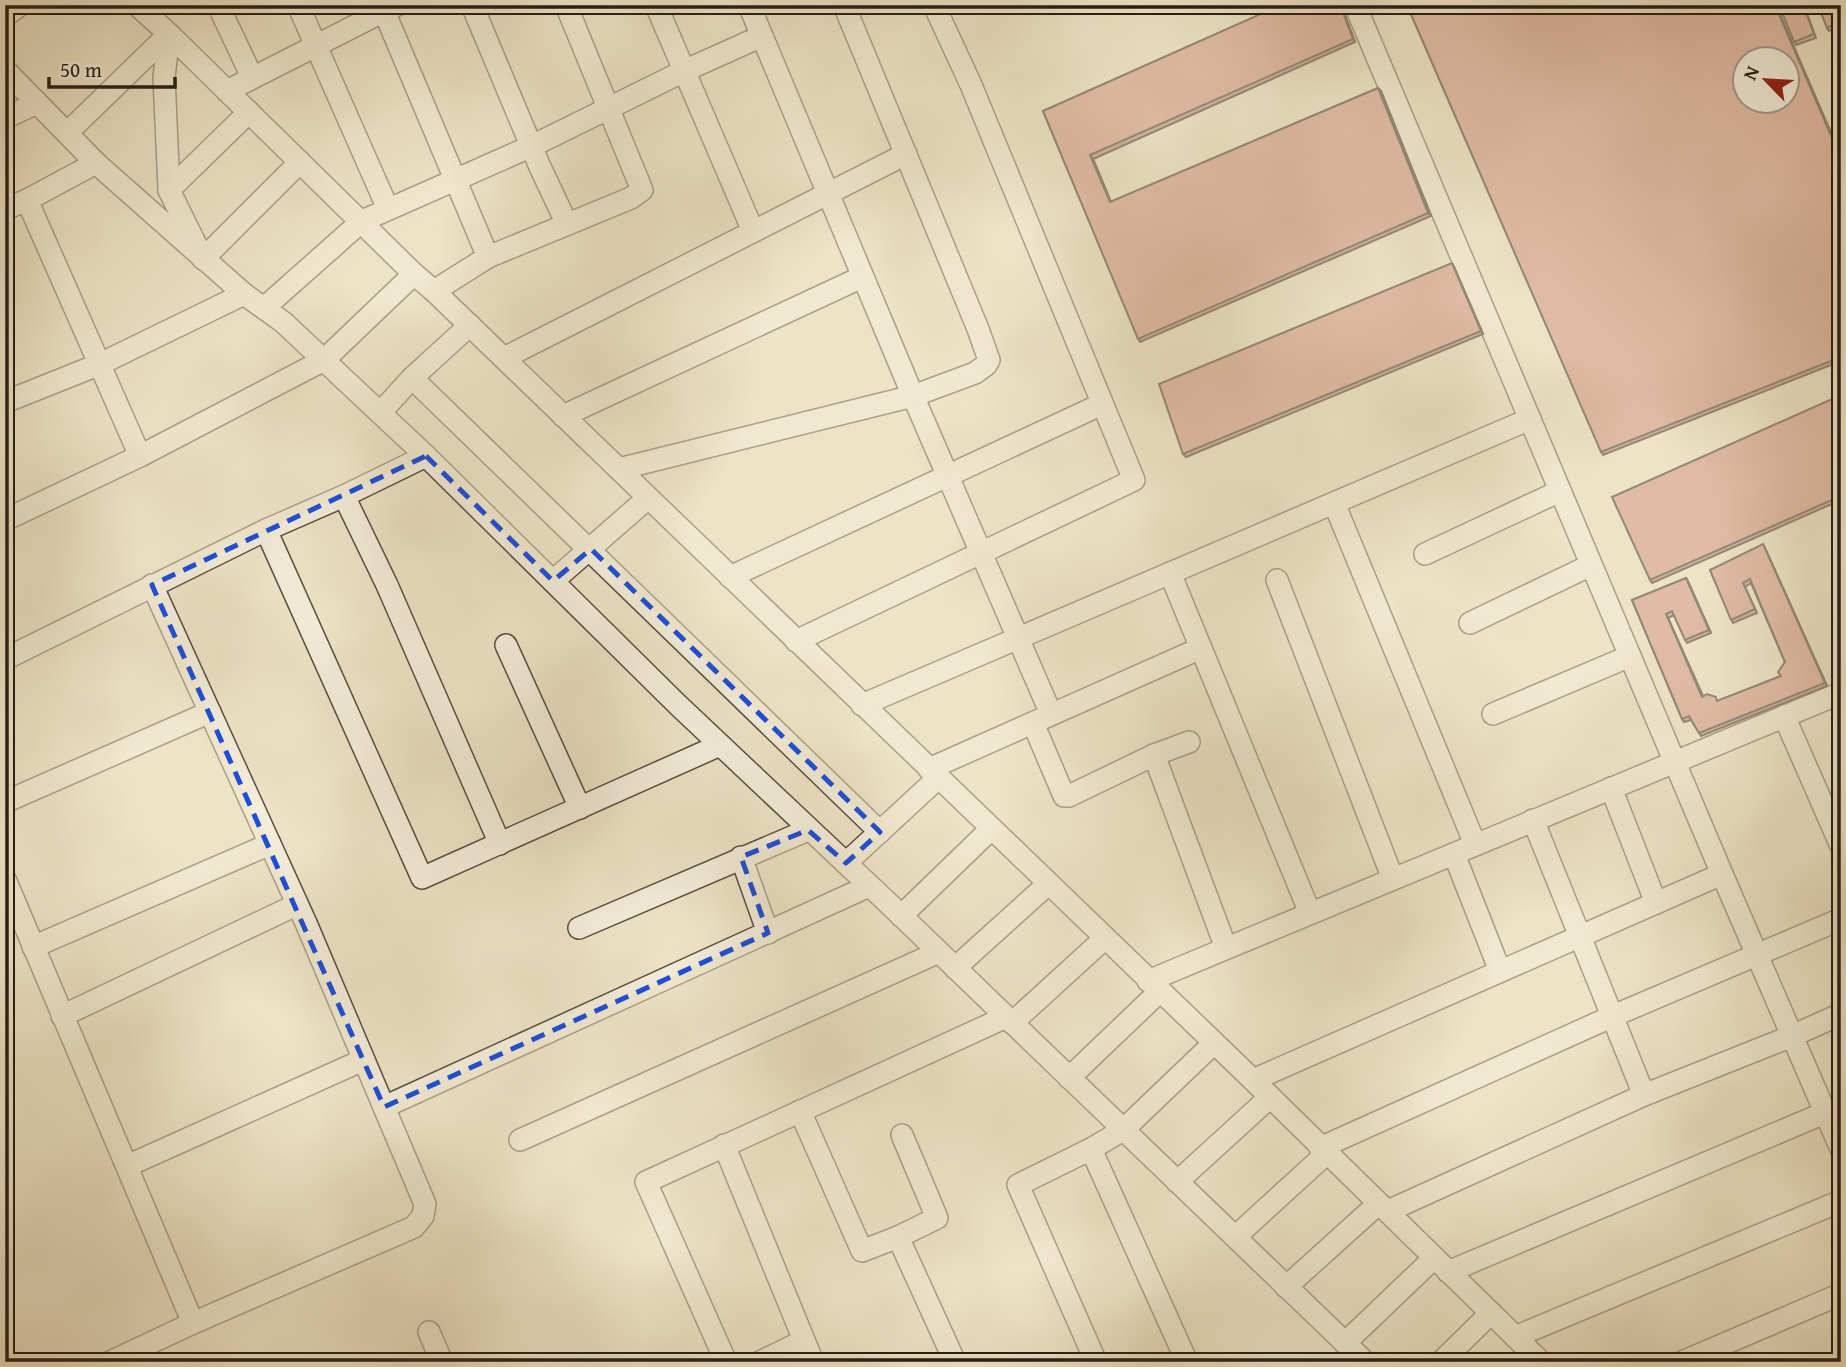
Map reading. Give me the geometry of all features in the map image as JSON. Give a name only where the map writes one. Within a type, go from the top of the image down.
[{"type":"street","points":[[5,16],[20,5]]},
{"type":"street","points":[[137,5],[1253,1080],[1541,1362]]},
{"type":"street","points":[[218,5],[252,77]]},
{"type":"street","points":[[298,5],[388,209]]},
{"type":"street","points":[[472,5],[567,224]]},
{"type":"street","points":[[434,291],[488,257],[631,198],[642,190],[566,5]]},
{"type":"street","points":[[656,5],[753,231]]},
{"type":"street","points":[[749,5],[862,277],[1018,638],[1064,796],[1189,742]]},
{"type":"street","points":[[619,470],[913,396],[975,373],[989,360],[844,5]]},
{"type":"street","points":[[796,641],[1134,480],[971,85],[934,5]]},
{"type":"street","points":[[1355,5],[1792,1036],[1833,1110],[1841,1149]]},
{"type":"street","points":[[227,91],[387,7],[488,257]]},
{"type":"street","points":[[67,133],[169,34]]},
{"type":"street","points":[[169,34],[164,77],[169,190],[203,258]]},
{"type":"street","points":[[264,308],[362,221],[532,146],[762,36]]},
{"type":"street","points":[[5,70],[96,163],[244,295],[283,322],[380,412],[808,830],[846,863],[1364,1362]]},
{"type":"street","points":[[5,118],[37,103]]},
{"type":"street","points":[[169,190],[249,112]]},
{"type":"street","points":[[504,358],[906,155]]},
{"type":"street","points":[[203,258],[300,162]]},
{"type":"street","points":[[5,209],[96,163]]},
{"type":"street","points":[[27,200],[141,456]]},
{"type":"street","points":[[5,520],[141,456],[324,360],[414,274]]},
{"type":"street","points":[[563,416],[862,277]]},
{"type":"street","points":[[5,402],[100,364],[244,295]]},
{"type":"street","points":[[380,412],[412,378],[470,326]]},
{"type":"street","points":[[412,378],[880,832]]},
{"type":"street","points":[[730,577],[1102,404]]},
{"type":"street","points":[[862,705],[1530,419]]},
{"type":"street","points":[[5,659],[266,530],[426,456]]},
{"type":"street","points":[[1425,554],[1560,491]]},
{"type":"street","points":[[344,496],[387,585],[500,844]]},
{"type":"street","points":[[553,582],[648,498]]},
{"type":"street","points":[[1334,503],[1475,844]]},
{"type":"street","points":[[266,530],[422,878],[720,745]]},
{"type":"street","points":[[1470,623],[1591,565]]},
{"type":"street","points":[[1170,573],[1310,913]]},
{"type":"street","points":[[1277,580],[1393,879]]},
{"type":"street","points":[[110,1362],[414,1227],[423,1216],[425,1204],[306,923],[152,585]]},
{"type":"street","points":[[506,645],[580,808]]},
{"type":"street","points":[[846,863],[880,832],[933,773],[1042,718],[1201,648]]},
{"type":"street","points":[[1493,714],[1630,656]]},
{"type":"street","points":[[1069,1078],[1153,986],[1226,948],[1841,693]]},
{"type":"street","points":[[5,802],[210,712]]},
{"type":"street","points":[[1784,716],[1841,846]]},
{"type":"street","points":[[1154,755],[1226,948]]},
{"type":"street","points":[[1611,788],[1656,904]]},
{"type":"street","points":[[1533,820],[1644,1095]]},
{"type":"street","points":[[901,916],[991,829]]},
{"type":"street","points":[[579,928],[808,830]]},
{"type":"street","points":[[33,947],[270,844]]},
{"type":"street","points":[[1454,854],[1500,971]]},
{"type":"street","points":[[741,857],[768,933]]},
{"type":"street","points":[[1253,1080],[1722,874]]},
{"type":"street","points":[[5,879],[193,1323]]},
{"type":"street","points":[[955,968],[1048,884]]},
{"type":"street","points":[[384,1107],[870,886]]},
{"type":"street","points":[[62,1016],[296,905]]},
{"type":"street","points":[[1235,1237],[1323,1151],[1613,1016],[1841,919]]},
{"type":"street","points":[[726,1362],[646,1182],[1009,1020],[1104,939]]},
{"type":"street","points":[[520,1140],[939,952]]},
{"type":"street","points":[[1286,1287],[1383,1207],[1841,1014]]},
{"type":"street","points":[[1089,1359],[1018,1185],[1123,1130],[1213,1044]]},
{"type":"street","points":[[127,1166],[363,1060]]},
{"type":"street","points":[[1177,1182],[1269,1098]]},
{"type":"street","points":[[1345,1343],[1441,1265],[1833,1110]]},
{"type":"street","points":[[800,1111],[862,1251],[937,1218],[902,1135]]},
{"type":"street","points":[[724,1145],[810,1356]]},
{"type":"street","points":[[1091,1149],[1187,1362]]},
{"type":"street","points":[[1515,1337],[1841,1201]]},
{"type":"street","points":[[898,1237],[955,1362]]},
{"type":"street","points":[[1682,1362],[1841,1294]]},
{"type":"street","points":[[1441,1362],[1491,1313]]},
{"type":"street","points":[[429,1332],[442,1362]]},
{"type":"street","points":[[760,1362],[795,1345],[810,1356]]},
{"type":"highlighted area","points":[[426,456],[553,581],[591,549],[880,832],[846,863],[808,830],[741,857],[768,933],[384,1107],[152,585]]},
{"type":"building","points":[[1281,5],[1340,5],[1353,39],[1090,155],[1110,202],[1378,88],[1428,213],[1138,339],[1043,111]]},
{"type":"building","points":[[1407,5],[1775,5],[1793,46],[1730,46],[1730,116],[1800,116],[1800,63],[1841,159],[1841,357],[1601,452]]},
{"type":"building","points":[[1779,5],[1803,5],[1814,34],[1794,42]]},
{"type":"building","points":[[1818,5],[1841,5],[1841,21],[1827,28]]},
{"type":"building","points":[[1452,263],[1481,331],[1183,454],[1159,384]]},
{"type":"building","points":[[1841,395],[1841,496],[1650,580],[1612,497]]},
{"type":"building","points":[[1763,544],[1825,683],[1699,733],[1689,716],[1682,719],[1632,600],[1686,578],[1709,630],[1685,640],[1672,611],[1666,614],[1702,697],[1707,694],[1716,697],[1717,701],[1781,676],[1778,672],[1785,662],[1750,579],[1743,583],[1755,609],[1731,620],[1710,570]]}]
